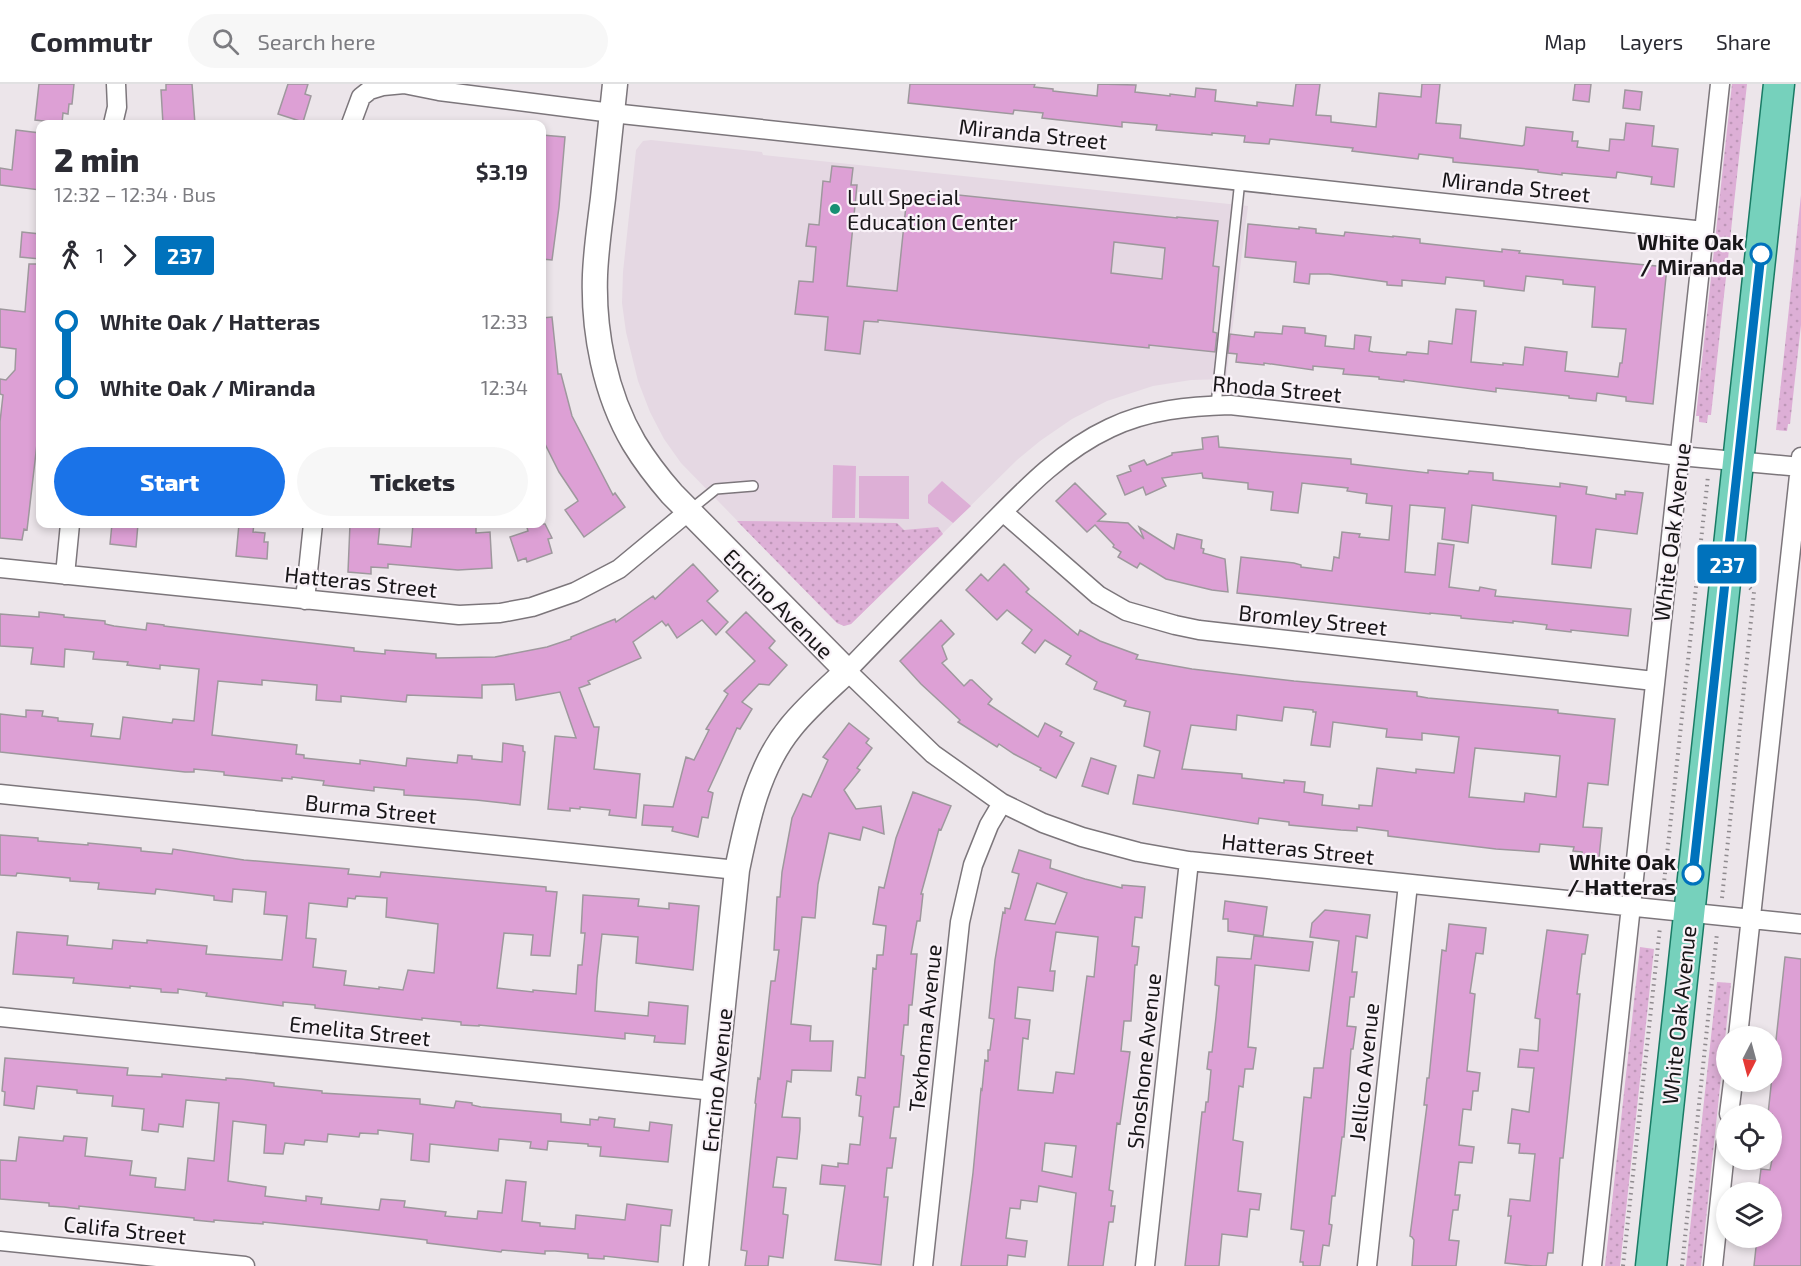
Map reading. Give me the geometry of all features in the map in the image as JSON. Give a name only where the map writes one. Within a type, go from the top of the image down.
[{"type":"main road","name":"White Oak Avenue","points":[[1651,1266],[1727,564],[1724,460],[1779,84]]},
{"type":"street","points":[[114,120],[117,107],[116,84]]},
{"type":"street","name":"Miranda Street","points":[[352,120],[360,97],[370,90],[404,84],[439,91],[612,113],[1704,231]]},
{"type":"street","name":"Encino Avenue","points":[[615,84],[595,275],[600,345],[621,417],[633,443],[651,469],[688,511],[847,670],[790,727],[760,782],[748,815],[737,870],[696,1266]]},
{"type":"street","name":"White Oak Avenue","points":[[1592,1266],[1720,84]]},
{"type":"street","name":"Rhoda Street","points":[[847,670],[1029,485],[1066,455],[1110,428],[1153,413],[1197,406],[1230,405],[1680,456],[1801,464]]},
{"type":"street","points":[[1739,1026],[1801,464]]},
{"type":"street","name":"Hatteras Street","points":[[0,568],[459,615],[500,613],[531,607],[575,592],[619,569],[688,511]]},
{"type":"street","name":"Bromley Street","points":[[1003,512],[1098,595],[1126,611],[1175,626],[1654,681]]},
{"type":"street","points":[[65,575],[70,528]]},
{"type":"street","points":[[305,600],[313,528]]},
{"type":"street","name":"Hatteras Street","points":[[847,670],[933,754],[1002,803],[1043,823],[1082,837],[1138,852],[1189,861],[1801,924]]},
{"type":"street","name":"Burma Street","points":[[0,794],[737,870]]},
{"type":"street","name":"Texhoma Avenue","points":[[923,1266],[960,922],[973,865],[989,825],[1002,803]]},
{"type":"street","name":"Shoshone Avenue","points":[[1145,1266],[1189,861]]},
{"type":"street","name":"Jellico Avenue","points":[[1367,1266],[1408,884]]},
{"type":"street","name":"Emelita Street","points":[[0,1017],[714,1091]]},
{"type":"street","points":[[1713,1266],[1723,1170]]},
{"type":"street","name":"Califa Street","points":[[0,1241],[245,1266]]},
{"type":"lane","points":[[1216,405],[1240,180]]},
{"type":"lane","points":[[688,511],[716,489],[753,486]]},
{"type":"path","points":[[1664,886],[1724,460]]},
{"type":"path","points":[[1722,891],[1754,592],[1727,564]]},
{"type":"path","points":[[1623,1266],[1659,933]]},
{"type":"path","points":[[1682,1266],[1716,939]]},
{"type":"shaded area","points":[[1732,84],[1747,84],[1711,415],[1708,415],[1707,423],[1699,422],[1699,416],[1696,416]]},
{"type":"shaded area","points":[[643,141],[762,152],[763,155],[1248,206],[1226,379],[1191,380],[1153,386],[1107,401],[1072,419],[1017,460],[851,624],[844,626],[837,623],[681,463],[664,439],[650,412],[638,381],[626,332],[622,303],[623,272],[636,150]]},
{"type":"shaded area","points":[[1801,195],[1801,325],[1790,424],[1788,424],[1787,431],[1776,430]]},
{"type":"shaded area","points":[[833,465],[856,466],[855,518],[832,518]]},
{"type":"shaded area","points":[[859,476],[909,476],[909,519],[859,518]]},
{"type":"shaded area","points":[[942,481],[971,506],[953,523],[928,503],[928,495]]},
{"type":"shaded area","points":[[737,521],[897,523],[904,530],[938,527],[943,534],[851,624],[844,626],[837,623]]},
{"type":"shaded area","points":[[1640,947],[1654,949],[1620,1266],[1605,1266]]},
{"type":"shaded area","points":[[1717,982],[1731,983],[1726,1026],[1716,1026],[1716,1092],[1719,1092],[1718,1104],[1716,1104],[1716,1124],[1701,1266],[1686,1266]]},
{"type":"building","points":[[39,84],[74,84],[72,104],[69,104],[68,114],[63,113],[62,120],[35,120]]},
{"type":"building","points":[[166,84],[192,84],[195,120],[163,120],[161,90],[166,90]]},
{"type":"building","points":[[288,84],[308,84],[305,94],[311,96],[304,120],[278,114]]},
{"type":"building","points":[[910,84],[1035,84],[1034,87],[1053,89],[1053,91],[1097,96],[1098,84],[1136,85],[1135,92],[1170,96],[1170,94],[1195,97],[1196,88],[1216,90],[1215,101],[1257,106],[1257,102],[1293,106],[1296,84],[1320,84],[1316,115],[1331,116],[1331,122],[1376,127],[1379,93],[1421,97],[1422,84],[1440,84],[1436,123],[1461,125],[1460,138],[1522,146],[1526,127],[1573,132],[1572,141],[1578,141],[1577,147],[1609,151],[1610,139],[1624,140],[1626,123],[1654,126],[1652,146],[1678,149],[1674,187],[1651,184],[1652,177],[1617,172],[1616,178],[1562,173],[1562,175],[1538,172],[1538,170],[1453,162],[1453,158],[1419,154],[1418,159],[1352,151],[1353,148],[1270,139],[1269,144],[1244,142],[1245,136],[1156,130],[1157,125],[1122,122],[1122,127],[1042,118],[1043,113],[1014,110],[1013,114],[908,103]]},
{"type":"building","points":[[1575,84],[1591,84],[1589,102],[1573,100]]},
{"type":"building","points":[[1625,90],[1642,92],[1640,110],[1623,108]]},
{"type":"building","points":[[16,130],[36,132],[36,190],[0,185],[0,168],[12,170]]},
{"type":"building","points":[[546,135],[565,137],[552,260],[546,259]]},
{"type":"building","points":[[832,166],[853,168],[851,185],[857,185],[847,286],[897,291],[907,196],[929,199],[930,192],[1218,221],[1213,266],[1219,267],[1213,332],[1217,333],[1215,352],[1149,345],[1149,348],[878,320],[878,322],[864,321],[860,354],[825,350],[828,317],[795,314],[799,281],[813,282],[816,247],[806,246],[809,224],[819,225],[823,181],[830,182]],"holes":[[[1114,242],[1165,248],[1162,279],[1111,273]]]},
{"type":"building","points":[[1248,224],[1316,229],[1316,233],[1344,236],[1345,232],[1393,236],[1420,239],[1420,243],[1502,252],[1502,249],[1520,251],[1519,253],[1667,267],[1653,404],[1626,401],[1626,397],[1597,393],[1596,401],[1496,388],[1496,392],[1379,379],[1379,377],[1343,374],[1344,369],[1313,366],[1313,370],[1264,363],[1264,365],[1236,362],[1237,354],[1228,353],[1230,334],[1254,337],[1255,332],[1282,334],[1283,326],[1305,328],[1305,333],[1326,336],[1325,346],[1354,349],[1355,335],[1371,337],[1369,351],[1406,355],[1407,352],[1428,354],[1429,341],[1452,344],[1456,309],[1476,311],[1471,362],[1523,365],[1525,347],[1567,352],[1565,371],[1618,377],[1626,329],[1592,327],[1595,287],[1563,284],[1563,280],[1526,276],[1524,291],[1484,286],[1484,281],[1446,277],[1445,284],[1402,280],[1402,286],[1329,274],[1310,274],[1309,284],[1294,282],[1296,262],[1245,257]]},
{"type":"building","points":[[22,232],[36,234],[36,259],[20,257]]},
{"type":"building","points":[[29,264],[36,264],[36,452],[27,530],[24,529],[22,540],[0,538],[0,422],[3,395],[0,394],[0,379],[6,380],[15,370],[16,349],[0,347],[0,309],[25,312]]},
{"type":"building","points":[[552,317],[558,374],[561,374],[572,416],[613,495],[615,493],[625,507],[584,537],[565,510],[578,501],[559,472],[546,446],[546,318]]},
{"type":"building","points":[[1218,436],[1219,447],[1351,459],[1351,464],[1428,473],[1428,470],[1468,474],[1469,471],[1493,473],[1493,480],[1560,487],[1560,483],[1587,487],[1586,494],[1616,499],[1616,494],[1625,495],[1625,491],[1643,493],[1637,534],[1596,529],[1591,568],[1552,564],[1556,516],[1472,505],[1468,543],[1442,539],[1445,508],[1410,505],[1405,572],[1435,575],[1438,543],[1454,545],[1449,587],[1479,591],[1480,587],[1496,590],[1495,596],[1631,609],[1628,636],[1546,629],[1547,625],[1513,621],[1513,623],[1461,618],[1461,616],[1237,593],[1241,557],[1294,563],[1301,567],[1332,571],[1334,557],[1339,558],[1342,532],[1360,534],[1359,537],[1389,540],[1392,506],[1366,503],[1367,494],[1347,491],[1348,488],[1302,483],[1298,513],[1271,510],[1273,492],[1248,489],[1248,483],[1203,478],[1202,473],[1162,478],[1166,486],[1146,495],[1143,487],[1125,495],[1117,476],[1131,471],[1129,466],[1144,460],[1147,465],[1172,455],[1172,453],[1203,449],[1202,438]]},
{"type":"building","points":[[1075,483],[1106,514],[1098,521],[1128,523],[1144,539],[1139,527],[1174,549],[1177,534],[1202,540],[1203,553],[1225,559],[1228,592],[1166,579],[1140,563],[1137,568],[1118,557],[1121,552],[1113,547],[1114,545],[1095,525],[1087,532],[1056,501]]},
{"type":"building","points":[[546,526],[552,538],[548,539],[552,553],[527,562],[526,558],[518,561],[510,537],[528,531],[527,528],[546,528]]},
{"type":"building","points":[[112,528],[138,528],[136,547],[110,544]]},
{"type":"building","points":[[239,528],[254,528],[253,532],[265,533],[264,542],[268,542],[267,559],[236,556]]},
{"type":"building","points":[[350,528],[380,528],[378,544],[411,547],[413,528],[476,528],[476,533],[490,532],[492,568],[458,570],[388,564],[388,568],[371,567],[371,574],[348,572]]},
{"type":"building","points":[[693,564],[718,591],[707,601],[728,622],[716,635],[702,620],[677,638],[668,624],[666,626],[662,621],[633,642],[641,658],[588,681],[590,684],[579,688],[594,727],[599,727],[594,769],[640,774],[636,818],[609,815],[610,810],[580,807],[580,809],[570,808],[570,811],[548,809],[555,736],[576,738],[560,692],[516,700],[514,684],[482,685],[482,698],[407,695],[406,702],[341,696],[341,702],[316,700],[317,685],[262,680],[262,685],[218,681],[212,735],[297,745],[296,754],[304,755],[304,758],[360,764],[360,760],[406,766],[407,758],[457,763],[458,755],[502,762],[503,743],[523,746],[525,752],[520,805],[404,795],[404,790],[374,787],[374,791],[323,785],[324,781],[292,777],[292,779],[282,778],[282,781],[224,775],[224,772],[194,769],[194,772],[185,772],[0,752],[0,714],[26,717],[26,710],[43,711],[42,716],[58,718],[58,721],[93,724],[91,736],[120,739],[123,717],[172,723],[173,719],[194,721],[199,669],[160,665],[160,669],[127,665],[128,662],[93,659],[94,652],[65,649],[64,667],[31,664],[33,648],[0,646],[0,614],[39,617],[39,612],[105,621],[105,624],[114,626],[146,630],[147,623],[354,648],[354,651],[385,654],[385,650],[436,654],[436,658],[495,657],[547,647],[615,619],[616,622],[653,596],[655,599]]},
{"type":"building","points":[[1004,564],[1029,589],[1026,592],[1078,635],[1080,630],[1100,641],[1138,655],[1136,659],[1192,669],[1417,692],[1417,696],[1428,698],[1558,710],[1558,713],[1615,719],[1608,785],[1588,783],[1583,827],[1602,828],[1599,858],[1582,857],[1582,852],[1573,851],[1574,847],[1540,844],[1539,852],[1496,849],[1388,836],[1388,831],[1357,827],[1357,831],[1341,830],[1289,825],[1289,822],[1259,818],[1258,824],[1133,804],[1138,775],[1154,778],[1160,751],[1144,746],[1150,712],[1124,706],[1126,701],[1094,689],[1097,682],[1066,664],[1071,656],[1045,640],[1035,653],[1022,643],[1032,630],[1007,610],[997,620],[966,590],[981,574],[988,581]],"holes":[[[1284,707],[1316,712],[1311,745],[1330,747],[1333,722],[1387,729],[1386,737],[1422,740],[1422,733],[1459,737],[1454,773],[1416,769],[1416,773],[1377,768],[1372,806],[1359,805],[1359,809],[1322,805],[1323,795],[1304,792],[1305,782],[1284,780],[1284,783],[1242,778],[1242,774],[1182,769],[1191,725],[1236,730],[1237,715],[1282,721]],[[1475,748],[1560,756],[1556,797],[1525,793],[1524,802],[1469,797]]]},
{"type":"building","points":[[746,612],[775,641],[769,648],[787,665],[769,685],[759,684],[742,702],[752,709],[740,729],[737,728],[708,791],[713,793],[708,818],[702,817],[698,837],[672,831],[673,827],[642,825],[644,805],[673,807],[686,757],[694,760],[709,730],[706,729],[728,694],[724,691],[755,661],[726,632]]},
{"type":"building","points":[[941,620],[954,634],[942,646],[947,659],[942,663],[964,686],[972,680],[992,699],[988,704],[1038,737],[1045,723],[1062,732],[1060,736],[1074,743],[1056,778],[999,744],[997,747],[958,722],[960,720],[900,661]]},
{"type":"building","points":[[849,723],[869,739],[866,743],[872,748],[857,768],[860,770],[844,790],[856,809],[881,806],[884,834],[863,827],[860,840],[829,833],[818,884],[815,918],[802,917],[791,1024],[811,1026],[810,1041],[833,1041],[831,1071],[792,1070],[791,1082],[787,1081],[782,1117],[800,1118],[800,1129],[797,1159],[777,1157],[773,1187],[786,1188],[783,1214],[788,1215],[783,1258],[769,1256],[768,1266],[745,1266],[747,1251],[741,1250],[755,1103],[758,1078],[760,1079],[771,981],[775,981],[779,950],[774,950],[777,897],[780,897],[792,818],[803,794],[811,797],[828,760],[823,757]]},
{"type":"building","points":[[1091,758],[1116,766],[1108,794],[1082,786]]},
{"type":"building","points":[[913,792],[951,806],[941,830],[939,829],[921,894],[923,894],[920,921],[917,921],[911,954],[917,954],[912,1005],[909,1005],[908,1025],[904,1025],[901,1055],[904,1056],[899,1107],[894,1107],[890,1138],[896,1138],[892,1168],[887,1168],[884,1197],[888,1197],[881,1265],[835,1260],[845,1186],[820,1184],[822,1165],[838,1167],[838,1163],[848,1164],[850,1144],[860,1145],[863,1117],[859,1116],[861,1096],[856,1095],[858,1077],[865,1078],[873,968],[876,969],[877,955],[883,955],[886,926],[873,924],[879,887],[884,888],[896,838]]},
{"type":"building","points":[[0,835],[38,838],[38,841],[141,848],[141,851],[172,854],[173,849],[244,860],[349,869],[348,874],[380,877],[381,872],[546,887],[546,891],[557,892],[550,956],[531,955],[533,935],[504,933],[497,988],[576,994],[578,965],[582,965],[585,933],[581,933],[583,895],[639,899],[638,906],[669,909],[669,903],[699,906],[693,970],[636,963],[638,937],[602,934],[597,978],[595,1011],[648,1016],[649,1002],[688,1006],[685,1044],[654,1042],[655,1036],[625,1033],[625,1039],[461,1025],[461,1022],[315,1008],[315,1005],[283,1002],[283,1006],[206,996],[207,993],[178,989],[178,993],[161,992],[161,989],[73,983],[74,978],[13,974],[17,932],[68,936],[67,945],[112,949],[113,940],[147,943],[147,940],[207,946],[206,954],[282,960],[287,916],[264,914],[266,892],[233,889],[232,902],[214,900],[214,896],[156,889],[155,894],[98,889],[99,883],[70,881],[70,878],[17,873],[16,876],[0,875]],"holes":[[[356,896],[387,898],[386,917],[438,924],[434,973],[408,970],[403,990],[379,987],[379,989],[344,985],[346,971],[313,967],[316,939],[306,938],[309,903],[347,907],[348,898],[355,899]]]},
{"type":"building","points":[[1019,850],[1051,860],[1050,868],[1085,879],[1122,888],[1122,885],[1145,887],[1142,918],[1135,917],[1132,946],[1139,947],[1137,965],[1135,965],[1131,1021],[1124,1021],[1121,1051],[1130,1052],[1120,1124],[1117,1123],[1109,1190],[1113,1191],[1111,1206],[1115,1206],[1113,1222],[1109,1222],[1103,1266],[1068,1266],[1076,1193],[1039,1186],[1037,1202],[1021,1200],[1020,1209],[1010,1208],[1006,1238],[1027,1241],[1025,1257],[1008,1255],[1007,1266],[961,1266],[981,1089],[994,1019],[989,1018],[995,960],[1003,912],[1005,913],[1005,908],[1010,909],[1019,874],[1012,872]],"holes":[[[1037,883],[1067,893],[1055,924],[1025,920]],[[1056,932],[1098,937],[1094,977],[1087,976],[1074,1074],[1056,1072],[1053,1093],[1018,1090],[1023,1038],[1028,1039],[1030,1020],[1015,1018],[1018,987],[1053,991],[1055,971],[1050,971]],[[1045,1143],[1076,1146],[1072,1177],[1042,1171]]]},
{"type":"building","points":[[1225,901],[1267,907],[1263,936],[1228,931],[1228,919],[1223,919]]},
{"type":"building","points":[[1325,910],[1370,915],[1367,938],[1356,936],[1352,972],[1357,972],[1354,997],[1350,997],[1347,1026],[1356,1027],[1353,1049],[1351,1049],[1344,1137],[1342,1137],[1335,1196],[1332,1196],[1329,1246],[1323,1245],[1320,1266],[1303,1266],[1303,1262],[1300,1262],[1304,1231],[1291,1229],[1304,1097],[1311,1098],[1314,1068],[1323,1068],[1339,941],[1310,937],[1312,923]]},
{"type":"building","points":[[1449,924],[1486,928],[1483,954],[1476,953],[1470,993],[1475,994],[1467,1071],[1480,1073],[1478,1091],[1473,1091],[1471,1110],[1463,1109],[1459,1145],[1474,1147],[1472,1163],[1459,1162],[1455,1195],[1460,1195],[1458,1210],[1453,1210],[1449,1240],[1459,1241],[1456,1266],[1412,1266],[1414,1240],[1410,1236],[1427,1105],[1424,1105],[1427,1078],[1429,1078],[1442,950],[1446,951]]},
{"type":"building","points":[[1547,930],[1588,935],[1585,954],[1582,954],[1577,994],[1580,994],[1563,1158],[1560,1158],[1553,1253],[1548,1253],[1546,1266],[1533,1266],[1505,1263],[1511,1216],[1508,1216],[1510,1199],[1530,1201],[1535,1154],[1519,1153],[1520,1144],[1508,1143],[1512,1109],[1529,1112],[1534,1068],[1518,1067],[1520,1049],[1538,1051],[1540,1019],[1535,1018]]},
{"type":"building","points":[[1254,936],[1313,942],[1309,971],[1255,965],[1248,1047],[1256,1048],[1253,1069],[1245,1069],[1243,1087],[1239,1086],[1233,1140],[1243,1142],[1238,1191],[1261,1194],[1259,1210],[1250,1209],[1247,1237],[1222,1234],[1219,1266],[1185,1266],[1202,1112],[1205,1112],[1206,1102],[1208,1102],[1211,1070],[1207,1069],[1209,1052],[1212,1052],[1219,986],[1215,985],[1217,957],[1251,959]]},
{"type":"building","points":[[1785,957],[1801,959],[1801,1266],[1754,1266],[1756,1248],[1782,1248],[1782,1182],[1759,1182],[1761,1170],[1782,1170],[1782,1104],[1769,1104],[1770,1092],[1782,1092],[1782,1026],[1778,1026]]},
{"type":"building","points":[[5,1058],[128,1068],[127,1075],[162,1077],[162,1074],[226,1080],[226,1078],[241,1079],[274,1083],[274,1086],[322,1091],[322,1093],[420,1099],[420,1104],[454,1108],[456,1101],[481,1107],[561,1114],[561,1122],[590,1125],[590,1119],[598,1120],[599,1117],[615,1119],[614,1127],[649,1131],[650,1122],[672,1125],[668,1162],[600,1156],[601,1147],[588,1146],[588,1144],[548,1141],[547,1150],[530,1148],[531,1142],[499,1139],[498,1151],[430,1144],[429,1162],[411,1160],[413,1134],[378,1130],[378,1134],[360,1133],[359,1137],[328,1134],[327,1142],[305,1140],[304,1145],[285,1143],[283,1154],[264,1153],[266,1125],[233,1121],[228,1181],[266,1187],[265,1196],[306,1201],[306,1196],[322,1198],[321,1204],[379,1210],[381,1199],[405,1201],[404,1207],[446,1212],[445,1216],[477,1219],[478,1211],[502,1213],[506,1180],[526,1182],[522,1221],[540,1223],[540,1226],[575,1229],[576,1215],[625,1220],[627,1204],[672,1210],[670,1226],[661,1225],[658,1262],[604,1256],[604,1259],[588,1258],[588,1254],[555,1251],[545,1251],[545,1254],[502,1250],[501,1252],[427,1243],[427,1240],[341,1230],[263,1222],[263,1224],[214,1220],[214,1222],[194,1220],[194,1218],[79,1206],[79,1209],[49,1206],[49,1203],[0,1199],[0,1160],[16,1161],[19,1137],[63,1141],[64,1136],[87,1138],[85,1156],[132,1161],[130,1175],[156,1178],[155,1187],[185,1190],[188,1158],[214,1161],[219,1103],[186,1100],[183,1127],[159,1124],[158,1132],[142,1130],[144,1109],[112,1106],[113,1096],[37,1086],[34,1109],[4,1105],[5,1092],[2,1091]]},
{"type":"bus line","name":"237","points":[[1693,874],[1761,254]]},
{"type":"place","name":"Lull Special Education Center","points":[[835,209]]},
{"type":"place","name":"White Oak / Miranda","points":[[1761,254]]},
{"type":"place","name":"White Oak / Hatteras","points":[[1693,874]]}]
